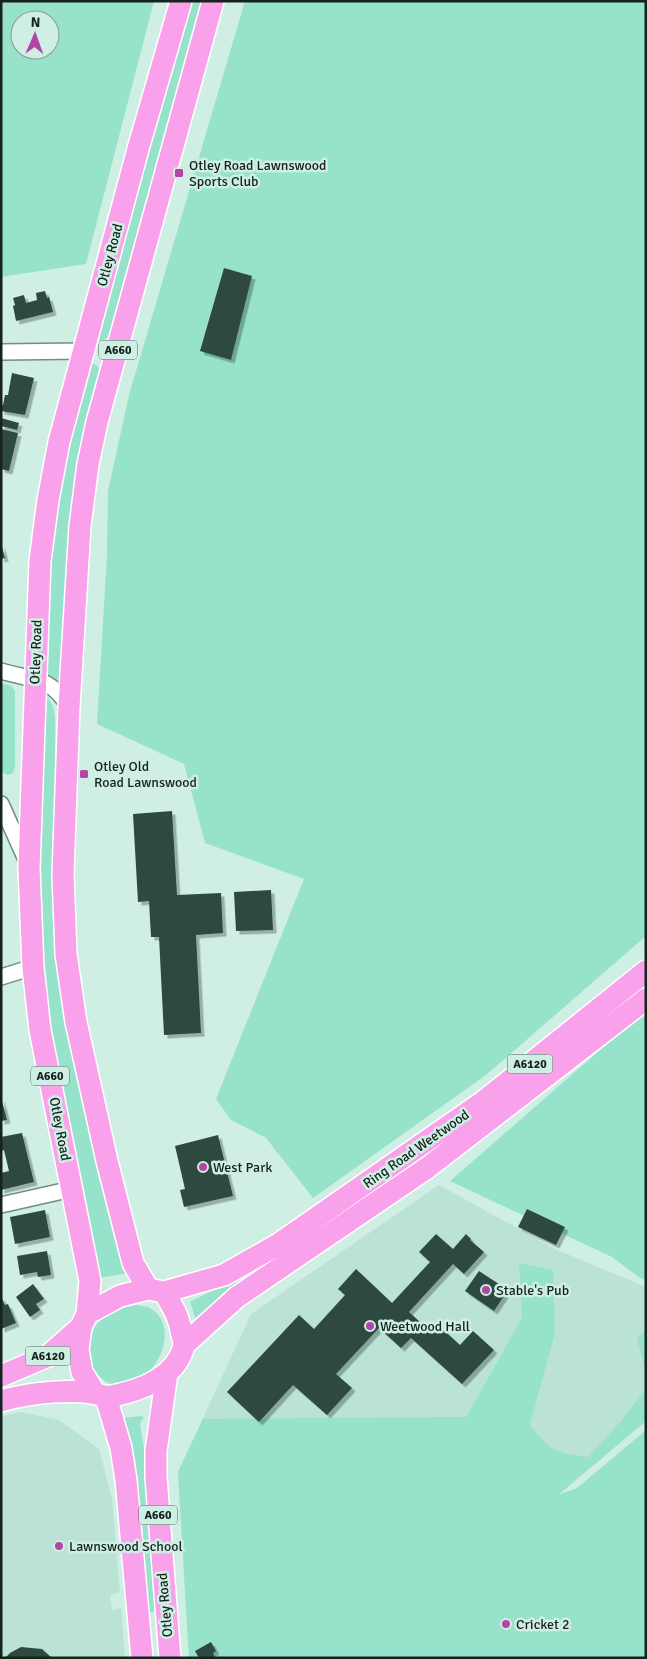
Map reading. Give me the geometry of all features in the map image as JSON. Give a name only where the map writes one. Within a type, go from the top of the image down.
[{"type":"highway","name":"Otley Road","points":[[84,1321],[90,1281],[40,1030],[33,968],[29,868],[40,560],[48,500],[59,442],[180,1]]},
{"type":"highway","name":"A660","points":[[156,1290],[133,1263],[76,1022],[66,954],[63,874],[69,707],[80,526],[88,464],[97,422],[213,1]]},
{"type":"highway","points":[[84,351],[115,359]]},
{"type":"highway","name":"Ring Road Weetwood","points":[[156,1290],[224,1274],[277,1244],[484,1101],[646,971]]},
{"type":"highway","name":"Ring Road Weetwood","points":[[184,1345],[238,1297],[427,1168],[646,999]]},
{"type":"highway","points":[[156,1290],[179,1317],[184,1345]]},
{"type":"highway","name":"A6120","points":[[1,1376],[48,1356],[84,1321],[120,1296],[156,1290]]},
{"type":"highway","name":"A6120","points":[[84,1321],[78,1350],[82,1372],[101,1395]]},
{"type":"highway","name":"A6120","points":[[1,1401],[19,1395],[45,1392],[101,1395],[127,1394],[143,1388],[167,1373],[184,1345]]},
{"type":"highway","name":"Otley Road","points":[[167,1373],[156,1451],[156,1477],[170,1658]]},
{"type":"highway","name":"Otley Road","points":[[101,1395],[121,1448],[126,1480],[142,1658]]},
{"type":"street","points":[[1,352],[84,351]]},
{"type":"street","points":[[5,674],[35,678],[55,689],[69,707]]},
{"type":"street","points":[[1,804],[29,868]]},
{"type":"street","points":[[1,977],[33,968]]},
{"type":"street","points":[[1,1205],[72,1189]]},
{"type":"shaded area","points":[[439,1185],[555,1249],[646,1287],[646,1421],[557,1496],[189,1658],[178,1472],[251,1314]]},
{"type":"shaded area","name":"Lawnswood School","points":[[20,1412],[59,1420],[99,1449],[112,1499],[120,1592],[110,1596],[112,1610],[121,1608],[125,1658],[1,1658],[1,1417]]},
{"type":"green space","points":[[1,1],[154,1],[86,264],[1,277]]},
{"type":"green space","points":[[189,1],[208,1],[112,335],[101,341],[97,339]]},
{"type":"green space","points":[[245,1],[646,1],[646,936],[486,1075],[313,1198],[266,1138],[231,1120],[216,1099],[304,879],[205,843],[184,764],[97,724],[107,555],[108,491],[129,395]]},
{"type":"green space","points":[[89,363],[96,365],[101,371],[63,684],[42,674],[47,559],[56,489]]},
{"type":"green space","points":[[1,685],[12,686],[15,692],[15,766],[13,773],[8,775],[1,772]]},
{"type":"green space","points":[[42,693],[52,704],[55,719],[55,891],[128,1273],[99,1278],[43,1000],[38,938]]},
{"type":"green space","points":[[646,1010],[646,1280],[640,1278],[612,1257],[450,1181]]},
{"type":"green space","points":[[519,1263],[553,1270],[555,1333],[530,1424],[548,1445],[561,1452],[588,1457],[621,1421],[646,1389],[646,1421],[558,1495],[577,1488],[646,1430],[646,1658],[189,1658],[178,1472],[203,1419],[466,1417],[522,1318]]},
{"type":"green space","points":[[241,1276],[245,1283],[196,1320],[190,1302]]},
{"type":"green space","points":[[136,1305],[148,1307],[158,1314],[164,1330],[163,1347],[156,1363],[144,1375],[117,1385],[109,1383],[98,1375],[90,1360],[88,1351],[91,1334],[100,1320],[107,1315],[125,1307]]},
{"type":"green space","points":[[646,1329],[646,1373],[637,1339]]},
{"type":"green space","points":[[144,1417],[140,1424],[147,1467],[160,1611],[149,1612],[139,1524],[122,1418]]},
{"type":"building","points":[[224,268],[252,276],[231,360],[200,351]]},
{"type":"building","points":[[45,291],[47,298],[49,297],[53,312],[16,321],[13,298],[24,295],[26,303],[37,300],[36,293]]},
{"type":"building","points":[[12,373],[34,378],[25,415],[1,411],[5,395],[8,395]]},
{"type":"building","points":[[1,418],[19,423],[17,430],[1,426]]},
{"type":"building","points":[[1,429],[18,433],[9,471],[1,469]]},
{"type":"building","points":[[1,543],[5,558],[1,559]]},
{"type":"building","points":[[172,811],[177,895],[221,893],[223,933],[196,935],[201,1033],[164,1035],[159,937],[151,937],[149,901],[138,902],[133,814]]},
{"type":"building","points":[[271,890],[273,930],[236,931],[234,892]]},
{"type":"building","points":[[1,1097],[7,1120],[1,1121]]},
{"type":"building","points":[[22,1133],[34,1182],[1,1190],[1,1173],[9,1171],[4,1150],[1,1151],[1,1137]]},
{"type":"building","name":"West Park","points":[[218,1135],[233,1196],[184,1207],[180,1190],[185,1189],[175,1146]]},
{"type":"building","points":[[527,1209],[565,1227],[556,1245],[518,1227]]},
{"type":"building","points":[[45,1210],[50,1237],[15,1244],[10,1217]]},
{"type":"building","name":"Weetwood Hall","points":[[436,1234],[453,1249],[466,1234],[484,1252],[464,1274],[453,1264],[409,1312],[431,1332],[437,1324],[460,1345],[473,1331],[494,1350],[462,1384],[411,1338],[401,1348],[379,1328],[336,1374],[352,1388],[327,1415],[293,1385],[259,1422],[227,1392],[299,1315],[314,1329],[345,1295],[338,1289],[356,1269],[392,1303],[430,1262],[419,1252]]},
{"type":"building","points":[[47,1251],[51,1275],[38,1277],[37,1272],[20,1275],[17,1256]]},
{"type":"building","name":"Stable's Pub","points":[[479,1271],[508,1290],[494,1311],[465,1291]]},
{"type":"building","points":[[33,1284],[44,1299],[36,1304],[40,1310],[30,1317],[16,1297]]},
{"type":"building","points":[[1,1296],[5,1305],[8,1304],[16,1323],[1,1329]]},
{"type":"building","points":[[211,1642],[216,1651],[213,1653],[215,1658],[199,1658],[195,1651]]},
{"type":"building","points":[[21,1647],[42,1649],[52,1658],[5,1658]]},
{"type":"place","name":"Otley Road Lawnswood Sports Club","points":[[179,173]]},
{"type":"place","name":"Otley Old Road Lawnswood","points":[[84,774]]},
{"type":"place","name":"West Park","points":[[203,1167]]},
{"type":"place","name":"Stable's Pub","points":[[486,1290]]},
{"type":"place","name":"Weetwood Hall","points":[[370,1326]]},
{"type":"place","name":"Lawnswood School","points":[[59,1546]]},
{"type":"place","name":"Cricket 2","points":[[506,1624]]}]
